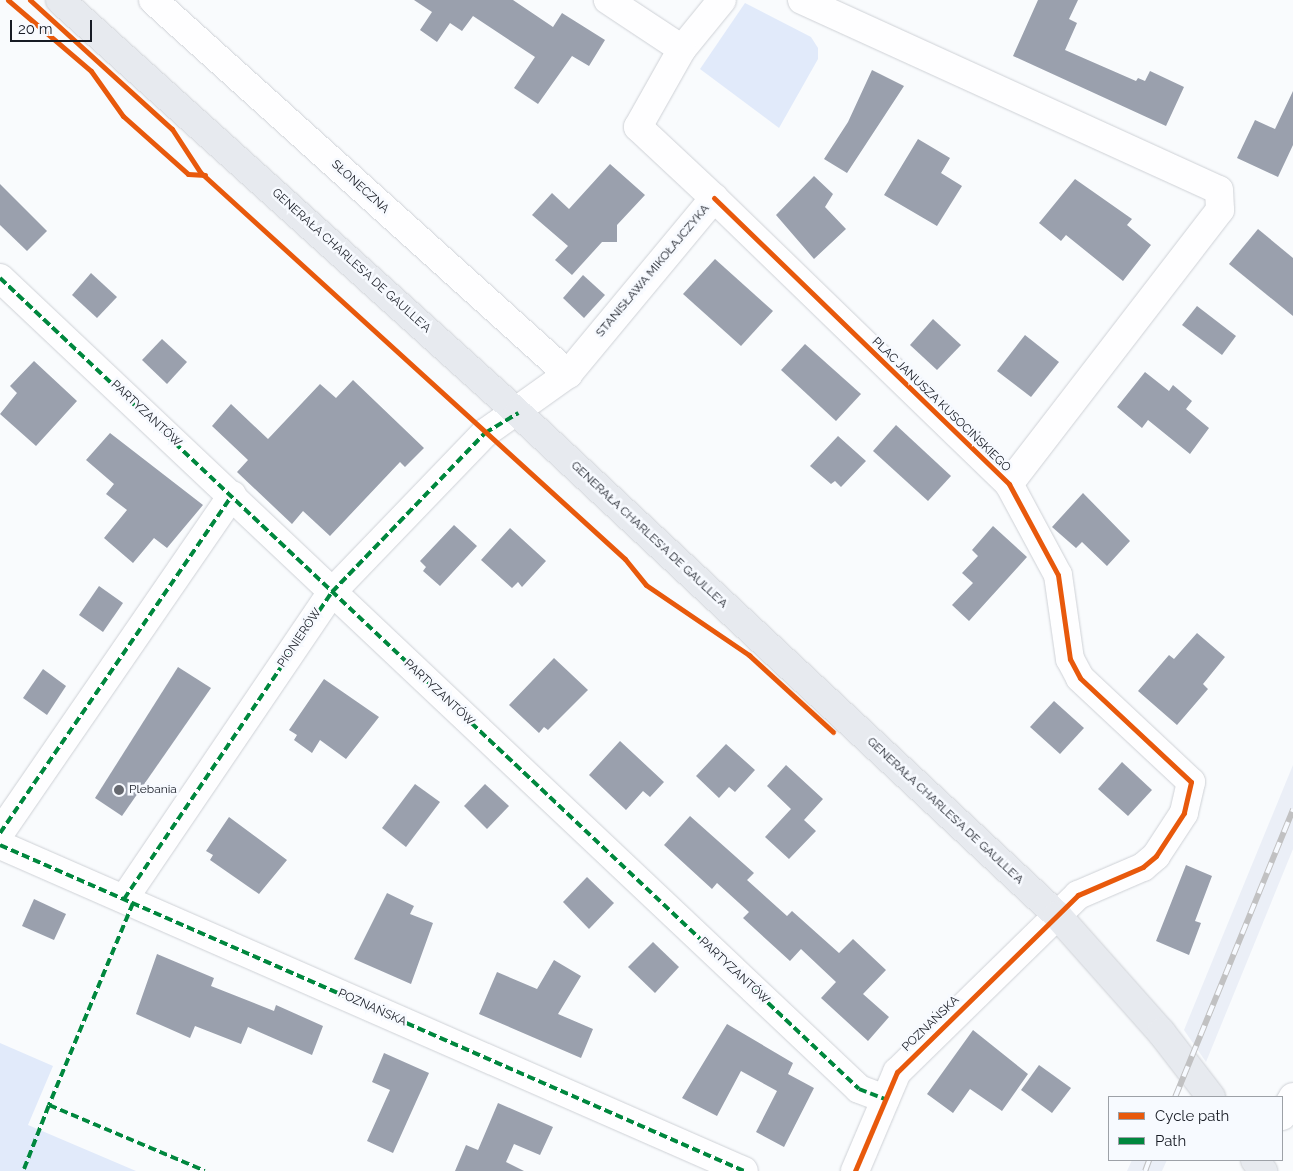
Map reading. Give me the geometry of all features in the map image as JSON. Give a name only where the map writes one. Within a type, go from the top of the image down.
[{"type":"main road","name":"GENERAŁA CHARLES'A DE GAULLE'A","points":[[60,0],[518,413],[1057,915],[1161,1032],[1210,1096]]},
{"type":"street","name":"SŁONECZNA","points":[[153,0],[568,374]]},
{"type":"street","points":[[608,0],[682,49],[722,0]]},
{"type":"street","name":"PLAC JANUSZA KUSOCIŃSKIEGO","points":[[802,0],[1219,190],[1220,210],[1009,484]]},
{"type":"street","name":"STANISŁAWA MIKOŁAJCZYKA","points":[[518,413],[568,374],[714,198],[638,127],[682,49]]},
{"type":"street","name":"PLAC JANUSZA KUSOCIŃSKIEGO","points":[[714,198],[1009,484],[1058,576],[1070,659],[1080,678],[1191,782],[1184,812],[1156,856],[1142,867],[1078,895],[1057,915]]},
{"type":"street","name":"PARTYZANTÓW","points":[[0,278],[859,1089],[885,1099]]},
{"type":"street","name":"PIONIERÓW","points":[[124,899],[332,592],[485,433],[518,413]]},
{"type":"street","points":[[0,832],[232,495]]},
{"type":"street","name":"POZNAŃSKA","points":[[0,845],[744,1171]]},
{"type":"street","name":"POZNAŃSKA","points":[[855,1171],[897,1072],[1057,915]]},
{"type":"street","points":[[1283,1114],[1293,1097]]},
{"type":"shaded area","points":[[745,3],[811,37],[818,48],[818,59],[779,128],[700,69]]},
{"type":"shaded area","points":[[1293,765],[1293,849],[1206,1062],[1184,1030]]},
{"type":"shaded area","points":[[0,1043],[53,1066],[28,1125],[136,1171],[0,1171]]},
{"type":"shaded area","points":[[1132,1161],[1167,1161],[1162,1171],[1127,1171]]},
{"type":"building","points":[[414,0],[513,0],[553,27],[562,13],[605,40],[589,66],[572,56],[538,104],[514,88],[535,57],[473,16],[462,31],[450,23],[437,42],[420,30],[432,12]]},
{"type":"building","points":[[1038,0],[1078,0],[1069,19],[1077,23],[1065,50],[1136,81],[1138,78],[1145,81],[1150,71],[1184,87],[1166,126],[1013,56]]},
{"type":"building","points":[[872,70],[904,86],[847,173],[824,159],[848,122]]},
{"type":"building","points":[[1293,91],[1293,145],[1278,177],[1237,158],[1255,120],[1275,129]]},
{"type":"building","points":[[918,139],[950,158],[941,173],[962,186],[937,226],[884,195]]},
{"type":"building","points":[[610,164],[645,195],[617,225],[617,242],[602,242],[572,275],[555,260],[568,246],[532,215],[552,193],[569,209]]},
{"type":"building","points":[[814,176],[833,194],[825,207],[846,229],[814,259],[776,215]]},
{"type":"building","points":[[1075,179],[1132,219],[1127,225],[1151,245],[1123,281],[1066,235],[1061,241],[1039,223]]},
{"type":"building","points":[[0,184],[47,231],[27,251],[0,225]]},
{"type":"building","points":[[1258,229],[1293,258],[1293,316],[1229,264]]},
{"type":"building","points":[[715,259],[773,311],[741,346],[683,294]]},
{"type":"building","points":[[91,273],[117,297],[97,318],[72,295]]},
{"type":"building","points":[[583,275],[605,295],[584,318],[563,298]]},
{"type":"building","points":[[1197,306],[1236,336],[1222,355],[1182,325]]},
{"type":"building","points":[[933,319],[961,345],[937,370],[910,345]]},
{"type":"building","points":[[1025,335],[1059,362],[1031,397],[997,371]]},
{"type":"building","points":[[162,339],[187,362],[167,384],[142,360]]},
{"type":"building","points":[[805,344],[861,394],[836,421],[781,370]]},
{"type":"building","points":[[34,361],[77,401],[36,446],[0,414],[17,393],[10,386]]},
{"type":"building","points":[[1145,372],[1169,391],[1173,385],[1192,401],[1186,409],[1209,428],[1190,454],[1148,420],[1142,428],[1117,407]]},
{"type":"building","points":[[353,380],[424,448],[405,467],[400,462],[330,536],[303,511],[292,524],[237,472],[248,460],[212,426],[231,404],[268,439],[320,384],[336,398]]},
{"type":"building","points":[[896,425],[951,476],[928,501],[873,451]]},
{"type":"building","points":[[110,433],[203,505],[167,548],[154,538],[133,563],[104,538],[127,510],[106,494],[114,484],[86,460]]},
{"type":"building","points":[[838,436],[866,461],[841,487],[835,481],[831,484],[810,466]]},
{"type":"building","points":[[1083,493],[1130,541],[1107,566],[1082,542],[1076,548],[1052,527]]},
{"type":"building","points":[[454,525],[477,546],[440,586],[423,571],[426,567],[420,561]]},
{"type":"building","points":[[993,526],[1027,557],[969,621],[952,605],[973,583],[962,573],[978,556],[972,550]]},
{"type":"building","points":[[510,528],[546,561],[522,587],[518,582],[512,588],[481,560]]},
{"type":"building","points":[[99,586],[123,603],[103,632],[79,615]]},
{"type":"building","points":[[1197,633],[1225,657],[1203,684],[1208,689],[1177,725],[1138,691],[1169,655],[1174,659]]},
{"type":"building","points":[[554,658],[588,690],[548,730],[544,727],[539,733],[509,705]]},
{"type":"building","points":[[178,667],[211,688],[122,816],[95,798]]},
{"type":"building","points":[[43,669],[66,686],[47,715],[23,698]]},
{"type":"building","points":[[324,679],[379,717],[346,759],[320,740],[312,753],[294,740],[297,735],[289,730]]},
{"type":"building","points":[[1054,701],[1084,728],[1060,754],[1030,727]]},
{"type":"building","points":[[620,741],[664,782],[650,797],[643,791],[626,810],[589,775]]},
{"type":"building","points":[[726,744],[755,770],[735,792],[729,787],[719,798],[696,776]]},
{"type":"building","points":[[1122,762],[1152,790],[1128,816],[1098,789]]},
{"type":"building","points":[[786,765],[823,799],[804,820],[816,831],[789,859],[765,837],[791,809],[767,786]]},
{"type":"building","points":[[415,784],[440,802],[406,847],[382,828]]},
{"type":"building","points":[[485,784],[509,806],[487,829],[464,806]]},
{"type":"building","points":[[690,816],[754,873],[747,880],[787,916],[792,911],[839,953],[853,939],[886,970],[863,994],[889,1017],[868,1041],[821,998],[836,982],[801,949],[790,961],[743,918],[749,912],[717,883],[712,889],[664,845]]},
{"type":"building","points":[[229,817],[287,860],[259,894],[210,860],[213,855],[206,851]]},
{"type":"building","points":[[1186,865],[1212,876],[1195,921],[1201,923],[1189,955],[1156,941]]},
{"type":"building","points":[[587,877],[614,903],[589,929],[563,902]]},
{"type":"building","points":[[387,893],[414,906],[410,914],[433,923],[411,984],[354,959]]},
{"type":"building","points":[[34,899],[66,914],[54,940],[22,926]]},
{"type":"building","points":[[653,942],[679,967],[655,993],[628,967]]},
{"type":"building","points":[[157,954],[214,978],[211,986],[274,1011],[276,1005],[323,1026],[312,1055],[248,1027],[241,1044],[195,1026],[190,1038],[136,1014]]},
{"type":"building","points":[[554,960],[581,976],[558,1014],[593,1029],[581,1058],[479,1014],[497,972],[537,989]]},
{"type":"building","points":[[727,1024],[793,1063],[788,1074],[814,1088],[784,1147],[756,1132],[777,1091],[741,1071],[717,1116],[682,1098]]},
{"type":"building","points":[[973,1030],[1028,1074],[1002,1111],[970,1089],[953,1113],[927,1094]]},
{"type":"building","points":[[384,1053],[429,1073],[393,1153],[367,1141],[390,1090],[372,1082]]},
{"type":"building","points":[[1039,1065],[1071,1088],[1052,1113],[1021,1090]]},
{"type":"building","points":[[498,1103],[553,1127],[540,1155],[514,1144],[506,1162],[524,1171],[455,1171],[466,1145],[478,1150]]},
{"type":"railway","points":[[1175,1096],[1293,809]]},
{"type":"railway","points":[[1145,1171],[1149,1161]]},
{"type":"marked path","points":[[0,278],[859,1089],[885,1099]]},
{"type":"marked path","points":[[124,899],[332,592],[485,433],[518,413]]},
{"type":"marked path","points":[[0,833],[232,495]]},
{"type":"marked path","points":[[0,845],[744,1171]]},
{"type":"marked path","points":[[133,903],[49,1105],[205,1171]]},
{"type":"marked path","points":[[24,1169],[49,1105]]},
{"type":"cycle path","points":[[8,0],[91,71],[123,116],[188,174],[205,175]]},
{"type":"cycle path","points":[[30,0],[172,129],[200,172],[625,559],[646,585],[749,655],[833,732]]},
{"type":"cycle path","points":[[714,198],[1009,484],[1058,575],[1070,659],[1080,678],[1191,782],[1184,813],[1156,856],[1143,867],[1078,895],[897,1072],[855,1171]]},
{"type":"place","name":"Plebania","points":[[119,790]]}]
